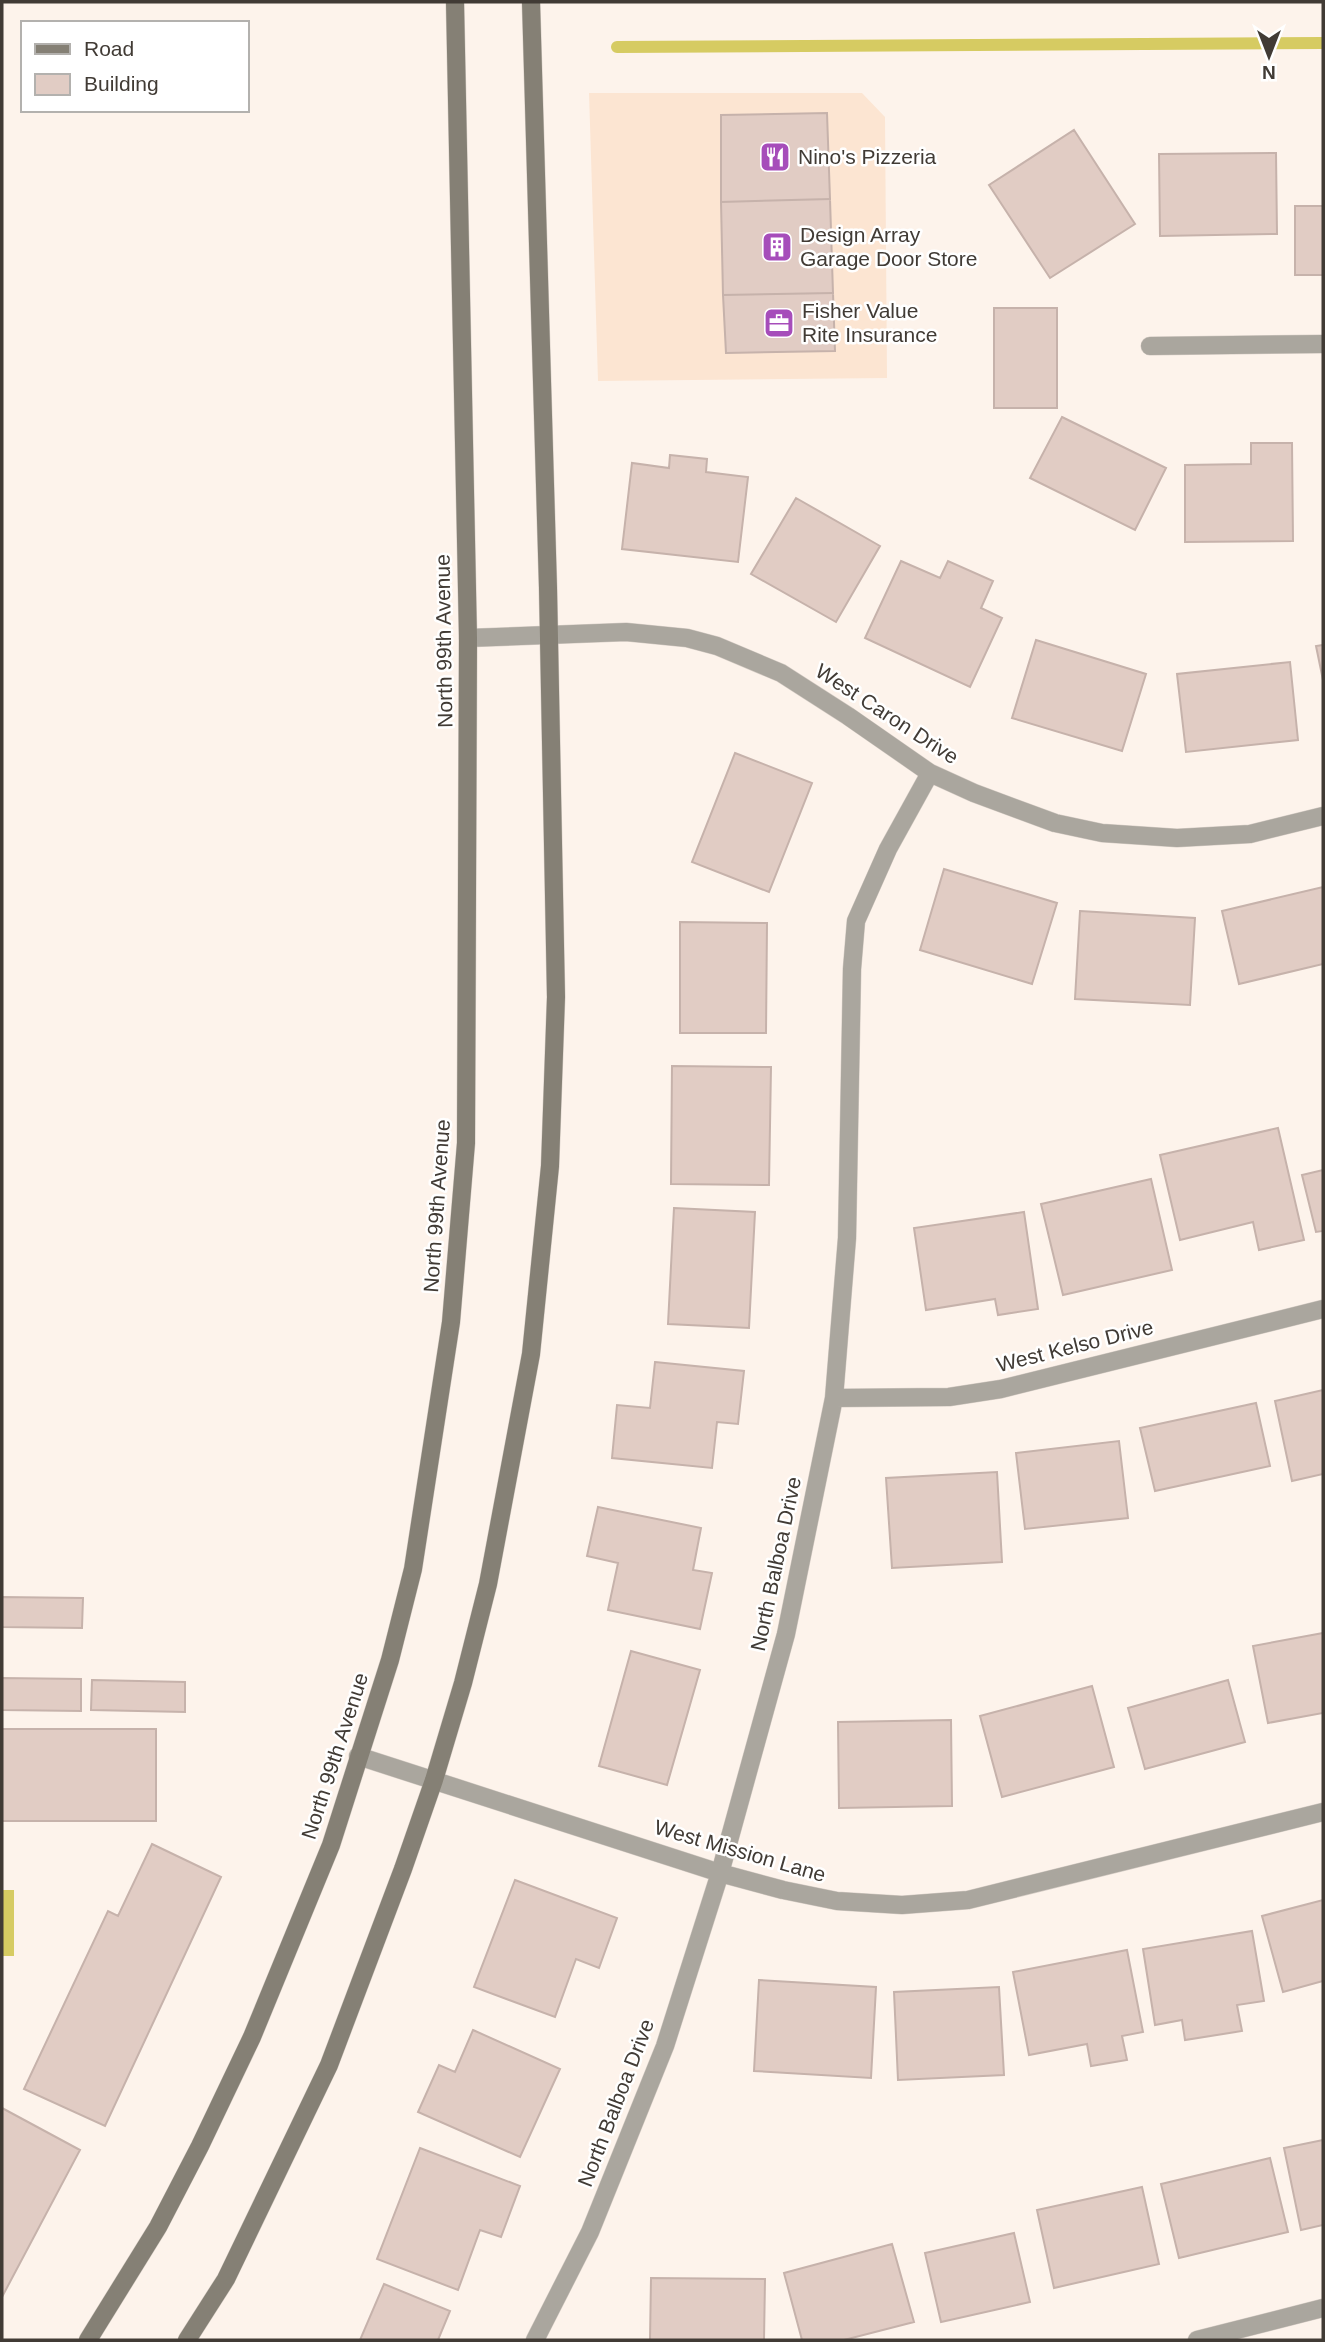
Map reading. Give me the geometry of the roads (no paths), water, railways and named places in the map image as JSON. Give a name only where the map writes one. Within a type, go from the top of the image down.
[{"type":"main road","name":"North 99th Avenue","points":[[88,2340],[158,2227],[253,2037],[331,1845],[390,1660],[413,1569],[451,1322],[466,1143],[467,638],[455,2]]},
{"type":"main road","points":[[187,2340],[226,2279],[329,2065],[434,1780],[463,1683],[488,1584],[533,1340],[550,1166],[556,997],[531,2]]},
{"type":"street","points":[[1150,346],[1323,344]]},
{"type":"street","name":"West Caron Drive","points":[[467,638],[626,632],[687,638],[718,646],[781,673],[930,773],[974,793],[1055,823],[1102,833],[1177,838],[1250,834],[1323,816]]},
{"type":"street","name":"North Balboa Drive","points":[[535,2340],[590,2232],[665,2046],[720,1873],[786,1634],[834,1398],[847,1238],[852,969],[856,921],[888,849],[930,773]]},
{"type":"street","name":"West Kelso Drive","points":[[834,1398],[949,1397],[1001,1388],[1323,1309]]},
{"type":"street","name":"West Mission Lane","points":[[358,1756],[720,1873],[837,1901],[902,1905],[968,1900],[1323,1812]]},
{"type":"street","points":[[1197,2340],[1323,2308]]},
{"type":"waterway","points":[[617,47],[1323,43]]},
{"type":"place","name":"Nino's Pizzeria","points":[[775,157]]},
{"type":"place","name":"Design Array Garage Door Store","points":[[777,247]]},
{"type":"place","name":"Fisher Value Rite Insurance","points":[[779,323]]}]
